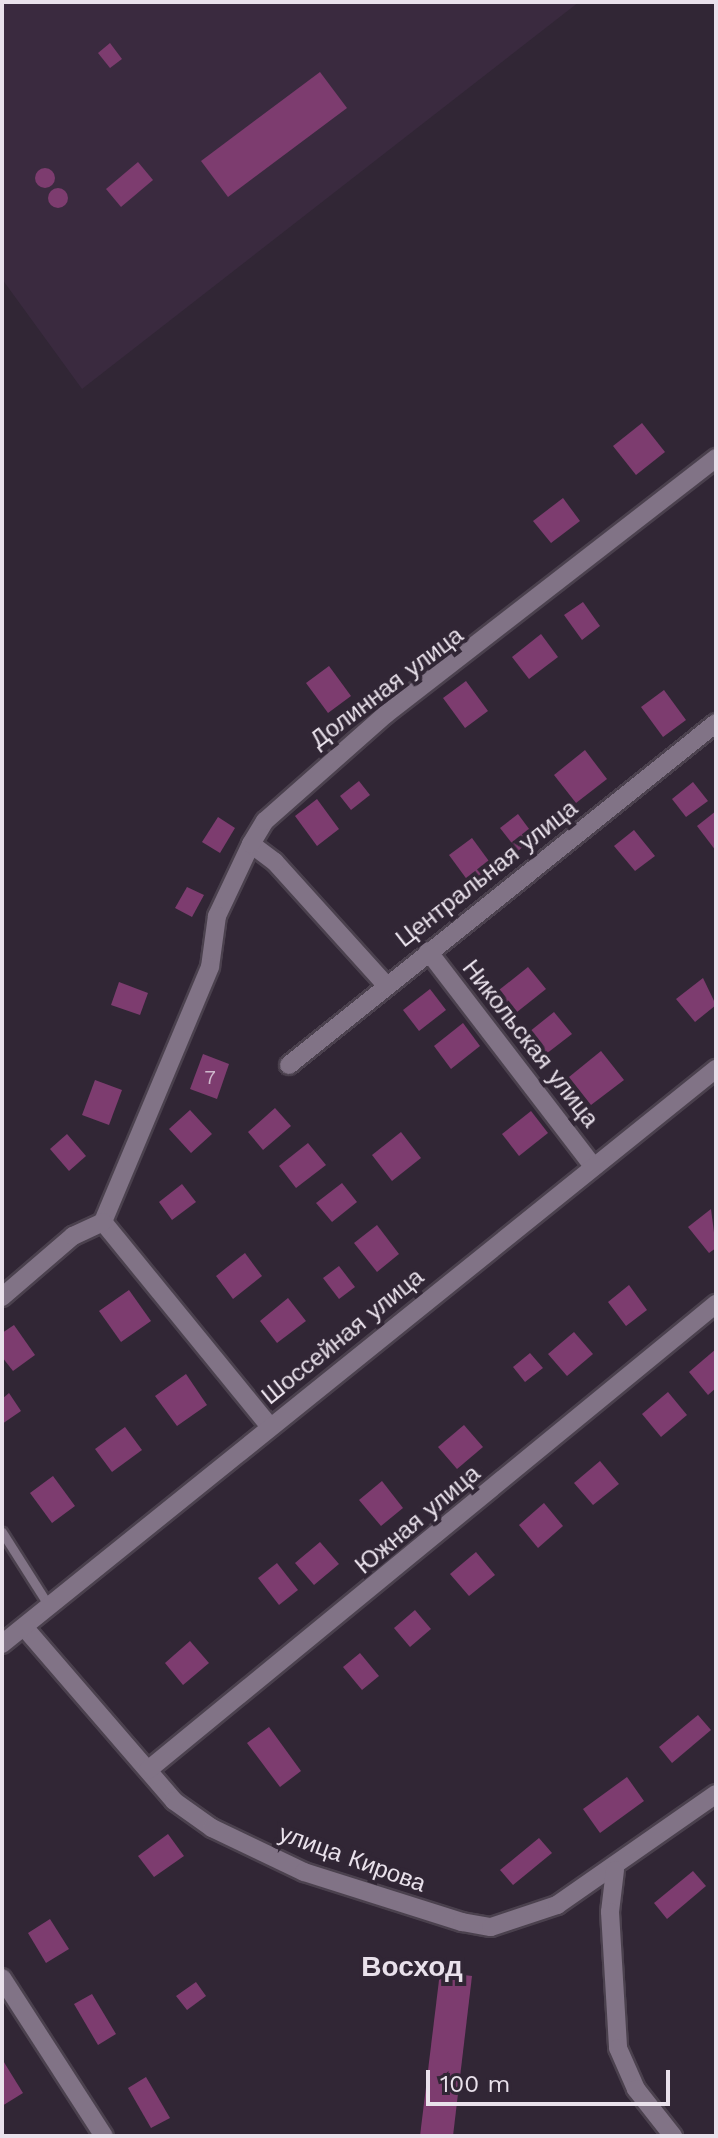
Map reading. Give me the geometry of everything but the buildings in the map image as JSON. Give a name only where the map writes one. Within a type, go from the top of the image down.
[{"type":"street","name":"Долинная улица","points":[[103,1222],[210,967],[217,916],[251,844],[323,766],[716,458]]},
{"type":"street","name":"Центральная улица","points":[[289,1065],[716,723]]},
{"type":"street","points":[[251,844],[275,862],[386,985]]},
{"type":"street","name":"Никольская улица","points":[[428,951],[594,1167]]},
{"type":"street","name":"Шоссейная улица","points":[[2,1644],[716,1069]]},
{"type":"street","points":[[2,1297],[73,1236],[103,1222],[270,1427]]},
{"type":"street","name":"Южная улица","points":[[148,1770],[716,1304]]},
{"type":"street","name":"улица Кирова","points":[[24,1627],[174,1801],[212,1828],[304,1872],[462,1922],[491,1927],[515,1920],[615,1870],[716,1794]]},
{"type":"street","points":[[615,1870],[610,1912],[618,2048],[636,2089],[673,2136]]},
{"type":"street","points":[[2,1978],[104,2136]]},
{"type":"lane","points":[[2,1532],[49,1606]]},
{"type":"shaded area","points":[[2,2],[579,2],[82,389],[2,279]]},
{"type":"district","name":"Восход","points":[[412,1967]]}]
